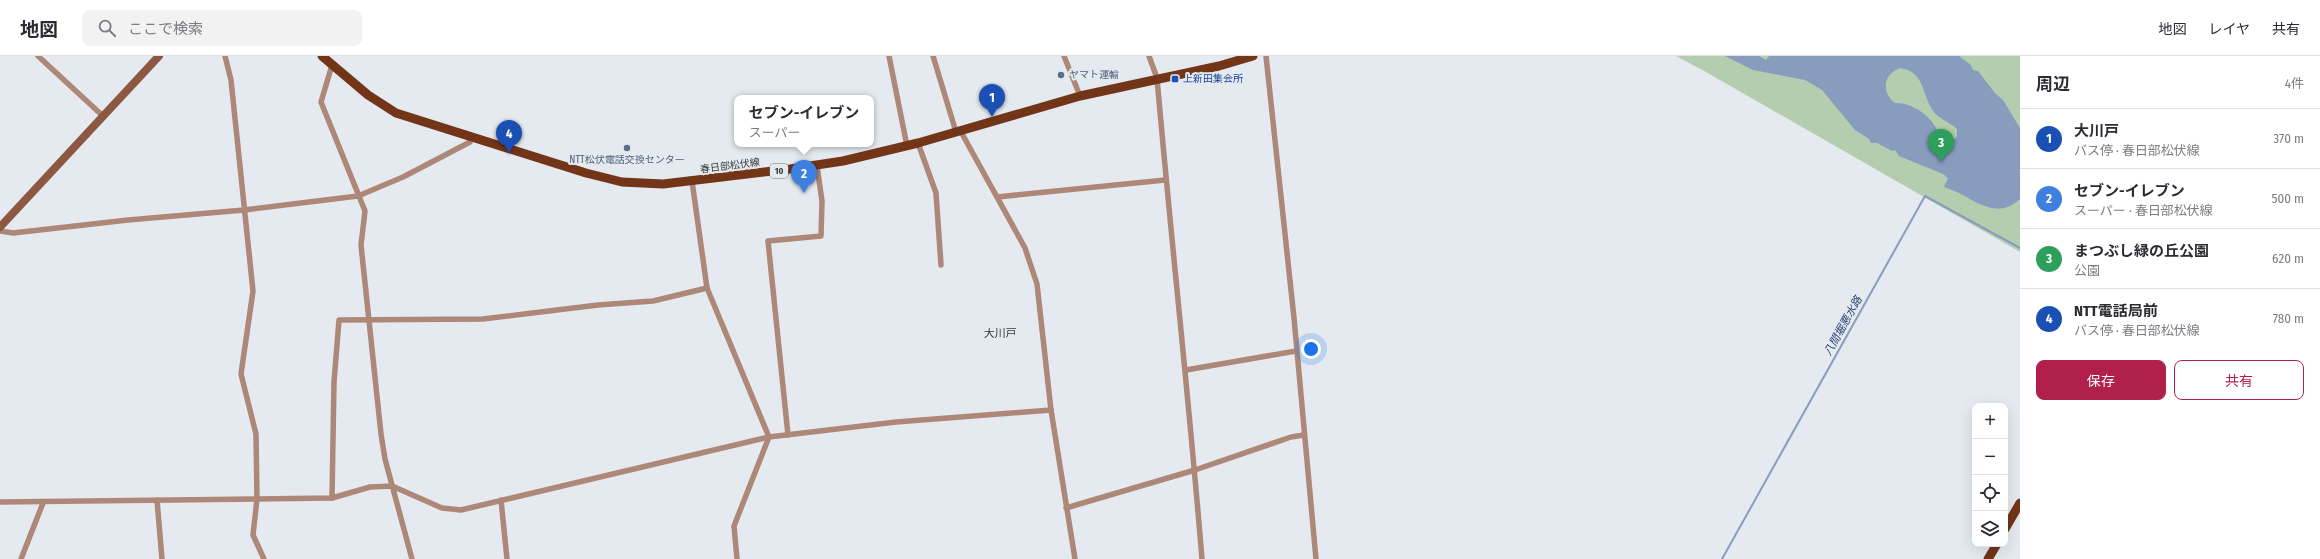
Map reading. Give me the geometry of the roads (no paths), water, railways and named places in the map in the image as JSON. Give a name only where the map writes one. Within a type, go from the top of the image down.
[{"type":"main road","name":"春日部松伏線","points":[[322,56],[368,95],[396,113],[615,180],[642,184],[692,182],[817,166],[907,146],[1080,96],[1156,78],[1219,66],[1253,56]]},
{"type":"main road","points":[[2008,524],[2020,503]]},
{"type":"main road","points":[[1988,559],[1995,547]]},
{"type":"street","points":[[38,56],[104,117]]},
{"type":"street","points":[[0,227],[104,117],[159,56]]},
{"type":"street","points":[[225,56],[231,80],[253,291],[241,374],[256,434],[257,499],[253,535],[264,559]]},
{"type":"street","points":[[889,56],[907,146]]},
{"type":"street","points":[[933,56],[958,131],[1025,248],[1037,284],[1051,410],[1075,559]]},
{"type":"street","points":[[1064,56],[1080,96]]},
{"type":"street","points":[[1149,56],[1156,78],[1165,180],[1186,370],[1202,559]]},
{"type":"street","points":[[1266,56],[1294,318],[1316,559]]},
{"type":"street","points":[[332,65],[321,102],[365,211],[361,245],[381,434],[392,486],[412,559]]},
{"type":"street","points":[[0,231],[13,233],[128,220],[244,210],[358,196],[403,177],[470,142]]},
{"type":"street","points":[[918,143],[936,193],[941,265]]},
{"type":"street","points":[[788,435],[768,241],[821,236],[822,201],[817,166]]},
{"type":"street","points":[[997,197],[1165,180]]},
{"type":"street","points":[[692,182],[707,288],[769,437],[734,526],[737,559]]},
{"type":"street","points":[[332,498],[334,382],[339,320],[483,319],[598,305],[653,301],[707,288]]},
{"type":"street","points":[[1186,370],[1296,351]]},
{"type":"street","points":[[0,502],[43,503],[332,498],[370,487],[392,486],[442,508],[461,510],[769,437],[896,422],[1051,410]]},
{"type":"street","points":[[1066,508],[1195,470],[1291,437],[1304,435]]},
{"type":"street","points":[[157,500],[162,559]]},
{"type":"street","points":[[501,500],[507,559]]},
{"type":"street","points":[[21,559],[43,503]]},
{"type":"water","points":[[1725,56],[1759,56],[1766,60],[1769,56],[1959,56],[1971,65],[1973,70],[1978,71],[1995,93],[2003,100],[2020,128],[2020,199],[2005,208],[1990,208],[1944,187],[1948,178],[1943,174],[1899,156],[1895,150],[1892,151],[1877,143],[1871,143],[1869,139],[1855,130],[1822,90],[1805,80],[1753,70]],"holes":[[[1900,68],[1908,70],[1919,79],[1934,112],[1957,129],[1957,136],[1949,146],[1943,141],[1929,118],[1913,107],[1901,103],[1895,103],[1887,94],[1886,84],[1890,74]]]},
{"type":"waterway","name":"八間堀悪水路","points":[[1722,559],[1925,196],[2020,248]]},
{"type":"place","name":"ヤマト運輸","points":[[1061,75]]},
{"type":"place","name":"上新田集会所","points":[[1175,79]]},
{"type":"place","name":"大川戸","points":[[992,117]]},
{"type":"place","name":"NTT松伏電話交換センター","points":[[627,148]]},
{"type":"place","name":"NTT電話局前","points":[[509,153]]},
{"type":"place","name":"まつぶし緑の丘公園","points":[[1941,162]]},
{"type":"place","name":"セブン-イレブン","points":[[804,193]]},
{"type":"district","name":"大川戸","points":[[1000,333]]}]
